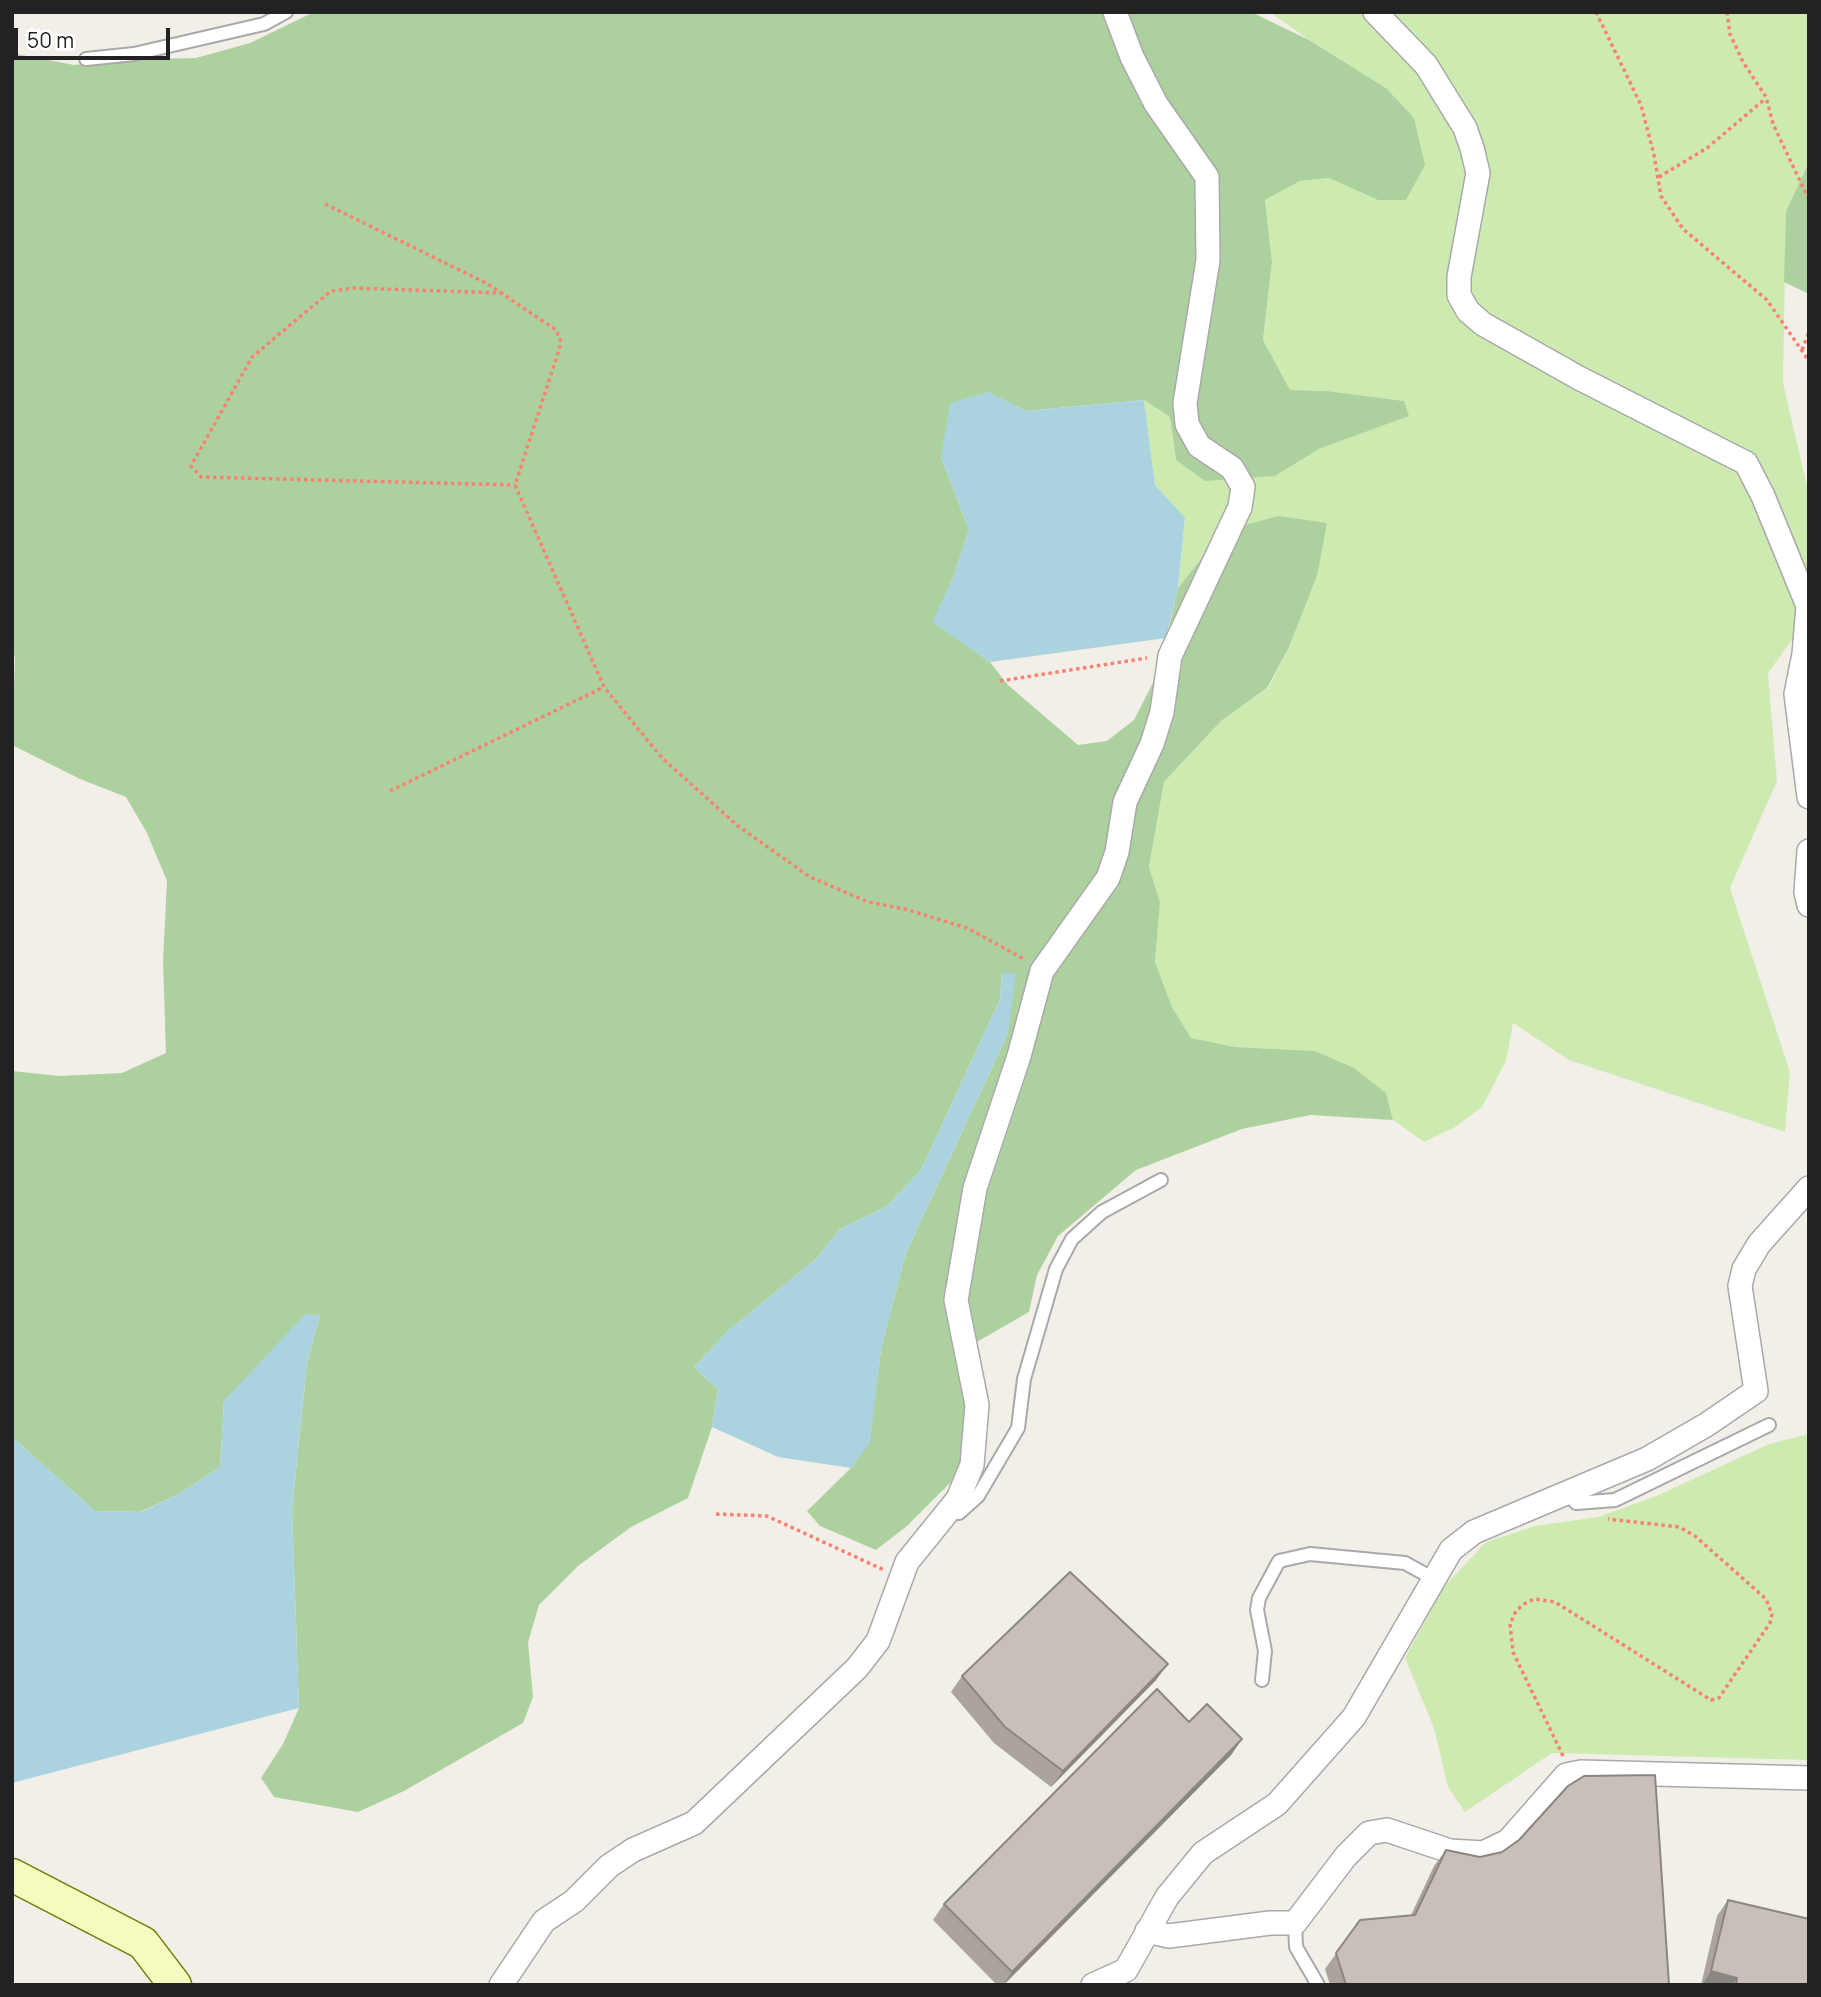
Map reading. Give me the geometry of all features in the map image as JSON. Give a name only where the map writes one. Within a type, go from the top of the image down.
[{"type":"street","points":[[501,1985],[544,1921],[575,1901],[609,1866],[633,1850],[694,1822],[857,1668],[878,1641],[907,1562],[958,1499],[972,1465],[976,1405],[956,1300],[967,1222],[1042,971],[1108,878],[1117,852],[1125,802],[1152,744],[1162,712],[1170,656],[1240,507],[1242,487],[1232,468],[1199,446],[1187,424],[1185,403],[1208,260],[1207,177],[1156,104],[1132,58],[1115,12]]},
{"type":"street","points":[[1375,12],[1426,65],[1465,128],[1472,148],[1478,173],[1459,277],[1460,295],[1468,311],[1483,324],[1579,378],[1746,463],[1763,496],[1808,607],[1804,654],[1796,694],[1809,797]]},
{"type":"street","points":[[1809,850],[1806,892],[1809,905]]},
{"type":"street","points":[[1093,1985],[1126,1969],[1167,1897],[1203,1853],[1277,1804],[1354,1717],[1451,1550],[1474,1532],[1568,1493],[1680,1441],[1756,1391],[1740,1286],[1744,1269],[1759,1244],[1809,1188]]},
{"type":"street","points":[[1147,1931],[1169,1936],[1270,1923],[1295,1923],[1346,1856],[1369,1833],[1387,1829],[1451,1851],[1483,1853],[1508,1841],[1554,1786],[1569,1774],[1809,1778]]},
{"type":"street","points":[[12,1875],[143,1943],[175,1985]]},
{"type":"lane","points":[[86,59],[134,54],[264,24],[286,12]]},
{"type":"lane","points":[[947,1512],[959,1513],[978,1496],[1018,1428],[1024,1379],[1031,1353],[1056,1269],[1072,1240],[1102,1212],[1161,1180]]},
{"type":"lane","points":[[1568,1493],[1576,1503],[1615,1500],[1769,1425]]},
{"type":"lane","points":[[1262,1680],[1265,1651],[1257,1610],[1259,1598],[1279,1561],[1310,1554],[1405,1563],[1434,1579]]},
{"type":"lane","points":[[1295,1923],[1296,1947],[1318,1985]]},
{"type":"path","points":[[1596,12],[1641,105],[1661,195],[1683,229],[1767,300],[1809,361]]},
{"type":"path","points":[[1727,12],[1730,34],[1743,62],[1766,97],[1773,124],[1809,200]]},
{"type":"path","points":[[1658,177],[1707,148],[1760,106],[1766,97]]},
{"type":"path","points":[[325,204],[503,293],[548,323],[561,342],[515,485],[604,687],[662,758],[738,826],[810,877],[868,902],[905,909],[967,928],[1042,971]]},
{"type":"path","points":[[503,293],[354,288],[331,291],[253,357],[191,466],[201,477],[515,485]]},
{"type":"path","points":[[1802,350],[1809,331]]},
{"type":"path","points":[[1000,681],[1170,656]]},
{"type":"path","points":[[390,791],[604,687]]},
{"type":"path","points":[[716,1514],[767,1516],[902,1577]]},
{"type":"path","points":[[1569,1774],[1556,1738],[1513,1652],[1510,1624],[1516,1611],[1524,1604],[1534,1599],[1555,1602],[1711,1700],[1719,1698],[1726,1689],[1770,1623],[1772,1614],[1766,1599],[1695,1536],[1679,1527],[1597,1518]]},
{"type":"green space","points":[[314,12],[1251,12],[1309,40],[1386,88],[1414,118],[1425,165],[1406,200],[1378,200],[1329,178],[1300,181],[1265,200],[1272,262],[1263,340],[1290,390],[1327,391],[1404,401],[1409,416],[1319,449],[1275,476],[1205,481],[1176,460],[1170,417],[1144,400],[1026,411],[988,392],[941,457],[969,530],[953,578],[933,622],[990,662],[1008,685],[1078,745],[1107,741],[1134,720],[1159,671],[1178,588],[1223,531],[1278,516],[1327,523],[1317,576],[1289,647],[1267,688],[1221,721],[1164,782],[1149,867],[1160,902],[1155,962],[1172,1007],[1191,1038],[1235,1047],[1315,1051],[1354,1068],[1386,1093],[1393,1120],[1310,1115],[1242,1129],[1136,1170],[1058,1236],[1037,1275],[1029,1312],[968,1347],[973,1419],[963,1470],[907,1526],[876,1550],[820,1526],[807,1511],[851,1468],[869,1443],[881,1349],[906,1253],[1008,1033],[1002,973],[1000,999],[921,1170],[886,1207],[840,1229],[817,1258],[729,1330],[694,1367],[718,1389],[712,1427],[688,1498],[631,1527],[578,1566],[539,1605],[528,1642],[533,1697],[523,1723],[404,1791],[358,1812],[274,1797],[261,1778],[283,1744],[299,1708],[292,1510],[307,1363],[320,1315],[224,1401],[220,1467],[179,1494],[140,1512],[95,1511],[12,1437],[12,1071],[60,1076],[122,1073],[166,1053],[163,961],[167,881],[147,833],[126,797],[80,779],[12,745],[15,656],[12,653],[12,53],[74,65],[118,60],[196,58],[250,43]]},
{"type":"green space","points":[[1270,12],[1809,12],[1809,162],[1786,211],[1783,383],[1809,495],[1809,616],[1768,673],[1777,781],[1730,888],[1790,1072],[1785,1132],[1569,1060],[1513,1023],[1506,1061],[1482,1107],[1455,1127],[1424,1142],[1393,1120],[1386,1093],[1315,1051],[1235,1047],[1191,1038],[1172,1007],[1155,962],[1160,902],[1149,867],[1164,782],[1221,721],[1268,688],[1289,647],[1317,576],[1223,531],[1178,588],[1185,519],[1155,485],[1144,400],[1170,417],[1176,460],[1275,476],[1319,449],[1409,416],[1403,401],[1327,391],[1289,390],[1263,340],[1272,262],[1265,200],[1300,181],[1329,178],[1378,200],[1386,88]]},
{"type":"green space","points":[[1809,162],[1809,294],[1784,282],[1786,211]]},
{"type":"green space","points":[[1809,1434],[1809,1760],[1552,1753],[1465,1812],[1448,1787],[1434,1728],[1405,1658],[1443,1588],[1486,1542],[1535,1526],[1598,1517],[1654,1497],[1769,1444]]},
{"type":"water","points":[[989,392],[1026,411],[1144,400],[1155,485],[1185,518],[1178,588],[1166,638],[990,662],[932,622],[953,578],[969,530],[941,457],[950,403]]},
{"type":"water","points":[[1002,973],[1016,973],[1008,1033],[906,1253],[881,1349],[870,1443],[851,1468],[778,1457],[712,1427],[718,1389],[694,1367],[729,1330],[817,1258],[840,1229],[886,1207],[921,1170],[1000,999]]},
{"type":"water","points":[[305,1314],[320,1315],[307,1363],[292,1510],[299,1708],[12,1783],[12,1437],[95,1511],[141,1512],[179,1494],[220,1467],[224,1401]]},
{"type":"building","points":[[1070,1572],[1168,1664],[1063,1771],[1005,1727],[962,1676]]},
{"type":"building","points":[[1157,1689],[1189,1722],[1207,1704],[1242,1739],[1012,1972],[944,1904]]},
{"type":"building","points":[[1655,1775],[1669,1985],[1346,1985],[1336,1953],[1360,1920],[1415,1915],[1446,1850],[1480,1857],[1502,1852],[1519,1840],[1568,1786],[1584,1776]]},
{"type":"building","points":[[1728,1900],[1809,1919],[1809,1985],[1736,1985],[1737,1978],[1711,1971]]}]
